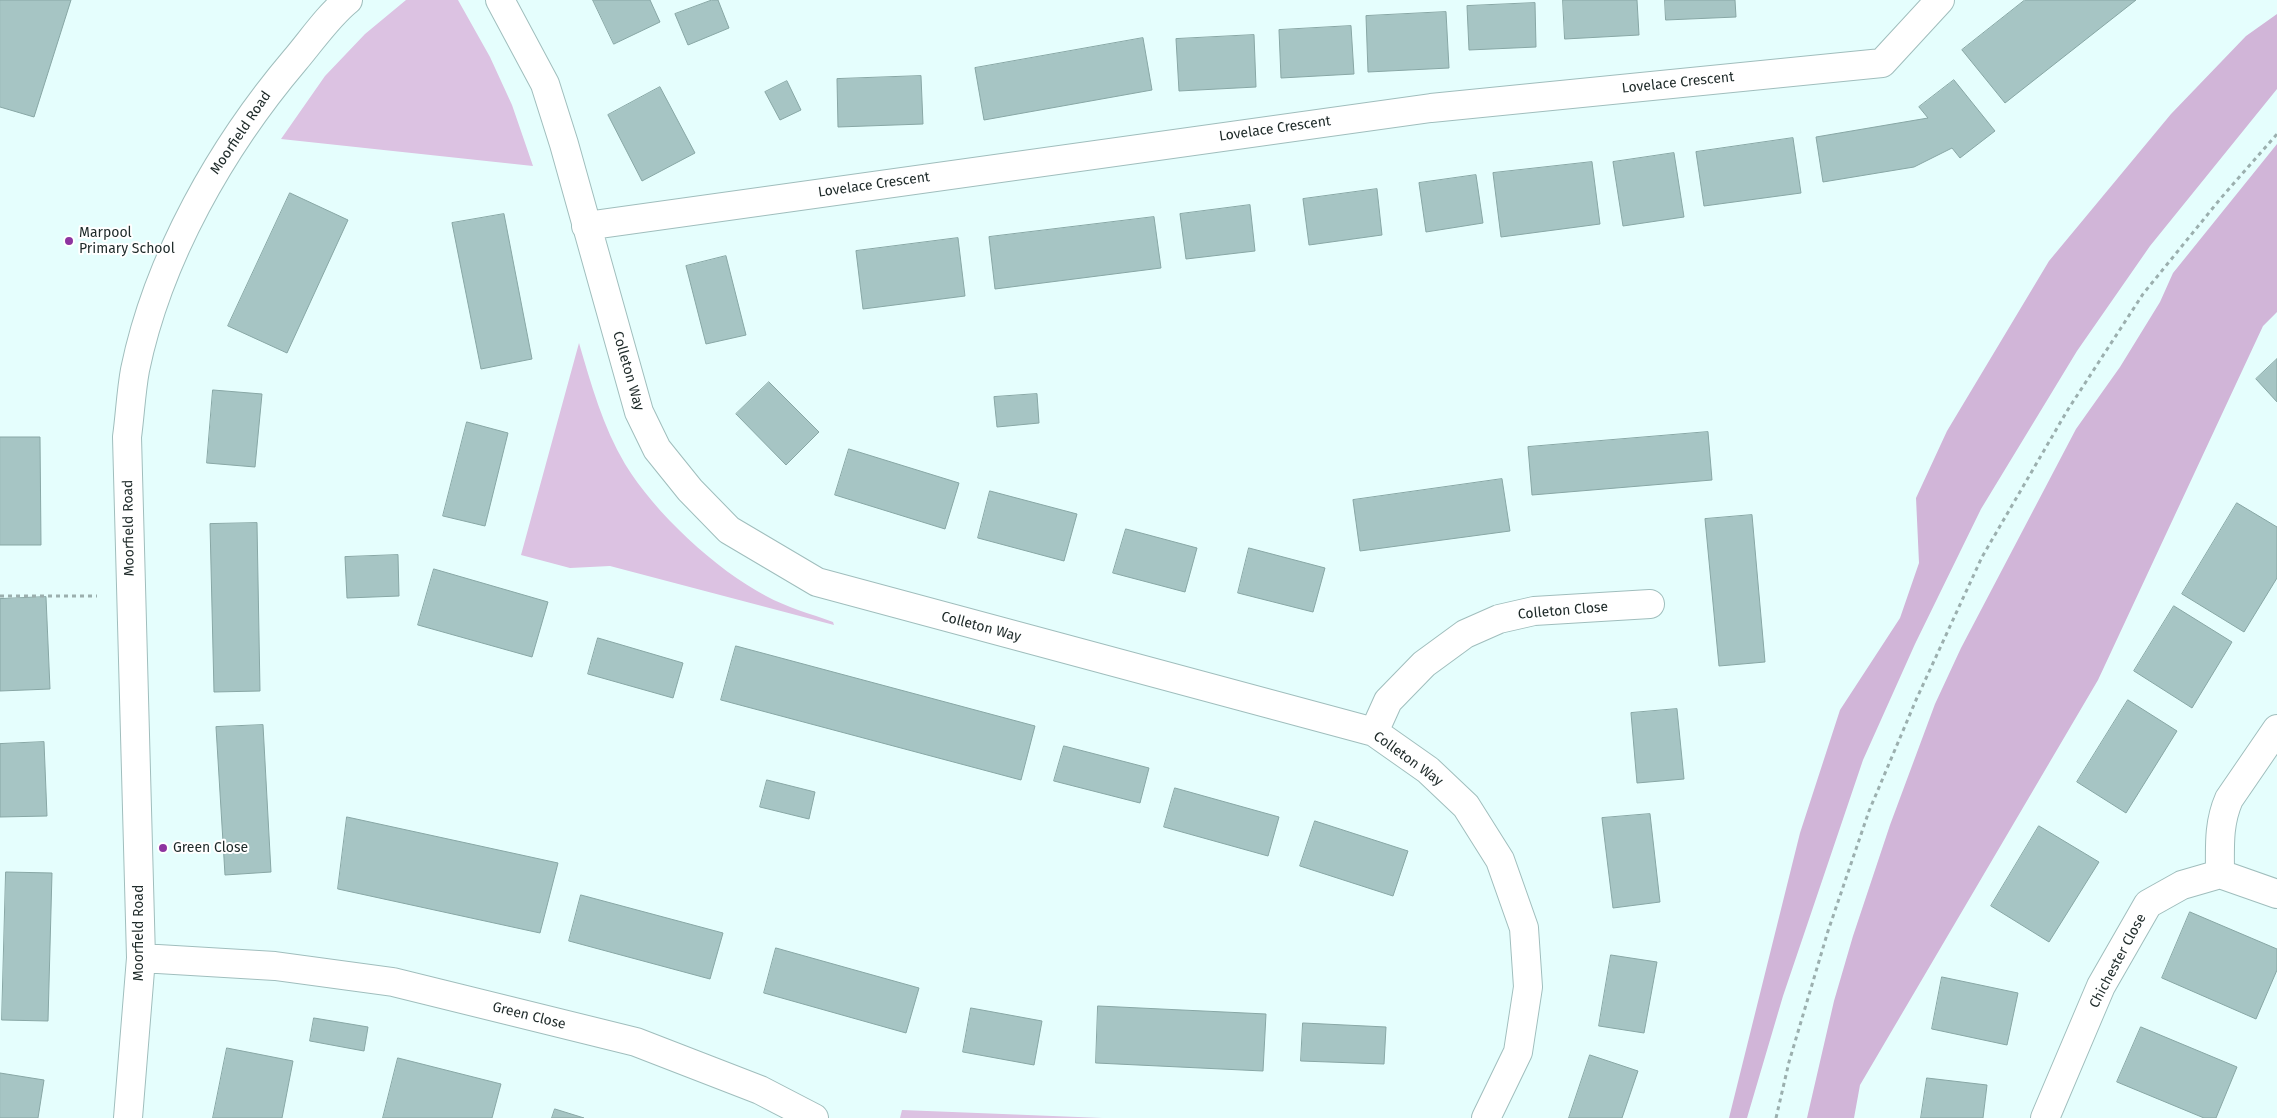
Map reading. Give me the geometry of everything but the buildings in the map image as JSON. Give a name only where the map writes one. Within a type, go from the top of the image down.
[{"type":"street","name":"Moorfield Road","points":[[128,1118],[141,958],[127,437],[135,370],[154,304],[182,235],[214,172],[272,87],[348,0]]},
{"type":"street","name":"Colleton Way","points":[[500,0],[545,84],[638,412],[657,448],[690,490],[729,530],[817,582],[1374,732],[1428,770],[1466,806],[1500,860],[1524,928],[1528,987],[1518,1052],[1486,1118]]},
{"type":"street","name":"Lovelace Crescent","points":[[586,226],[1431,108],[1882,63],[1940,0]]},
{"type":"street","name":"Colleton Close","points":[[1374,732],[1388,700],[1424,664],[1465,634],[1499,619],[1534,611],[1650,604]]},
{"type":"street","points":[[2277,729],[2229,800],[2223,812],[2220,874],[2277,894]]},
{"type":"street","name":"Chichester Close","points":[[2045,1118],[2101,986],[2148,904],[2182,885],[2220,874]]},
{"type":"street","name":"Green Close","points":[[141,958],[275,966],[393,982],[636,1042],[760,1090],[814,1118]]},
{"type":"path","points":[[1776,1118],[1789,1062],[1828,931],[1869,811],[1916,700],[1982,558],[2067,411],[2143,294],[2221,198],[2277,134]]},
{"type":"path","points":[[0,596],[131,596]]},
{"type":"shaded area","points":[[406,0],[458,0],[490,57],[512,105],[533,166],[281,139],[325,76],[365,34]]},
{"type":"shaded area","points":[[2277,14],[2277,89],[2150,246],[2077,351],[1981,509],[1915,644],[1863,760],[1783,996],[1747,1118],[1729,1118],[1800,833],[1840,710],[1900,618],[1919,563],[1916,498],[1947,431],[2049,261],[2171,114],[2246,36]]},
{"type":"shaded area","points":[[2277,144],[2277,312],[2263,326],[2098,680],[1860,1085],[1854,1118],[1807,1118],[1834,1001],[1853,936],[1890,825],[1935,704],[1961,648],[2076,429],[2120,367],[2160,302],[2173,273]]},
{"type":"shaded area","points":[[579,343],[598,405],[617,450],[638,483],[669,520],[707,555],[747,585],[774,600],[833,622],[834,625],[610,566],[570,568],[521,555]]},
{"type":"shaded area","points":[[902,1110],[1103,1118],[900,1118]]},
{"type":"place","name":"Marpool Primary School","points":[[69,241]]},
{"type":"place","name":"Green Close","points":[[163,848]]}]
